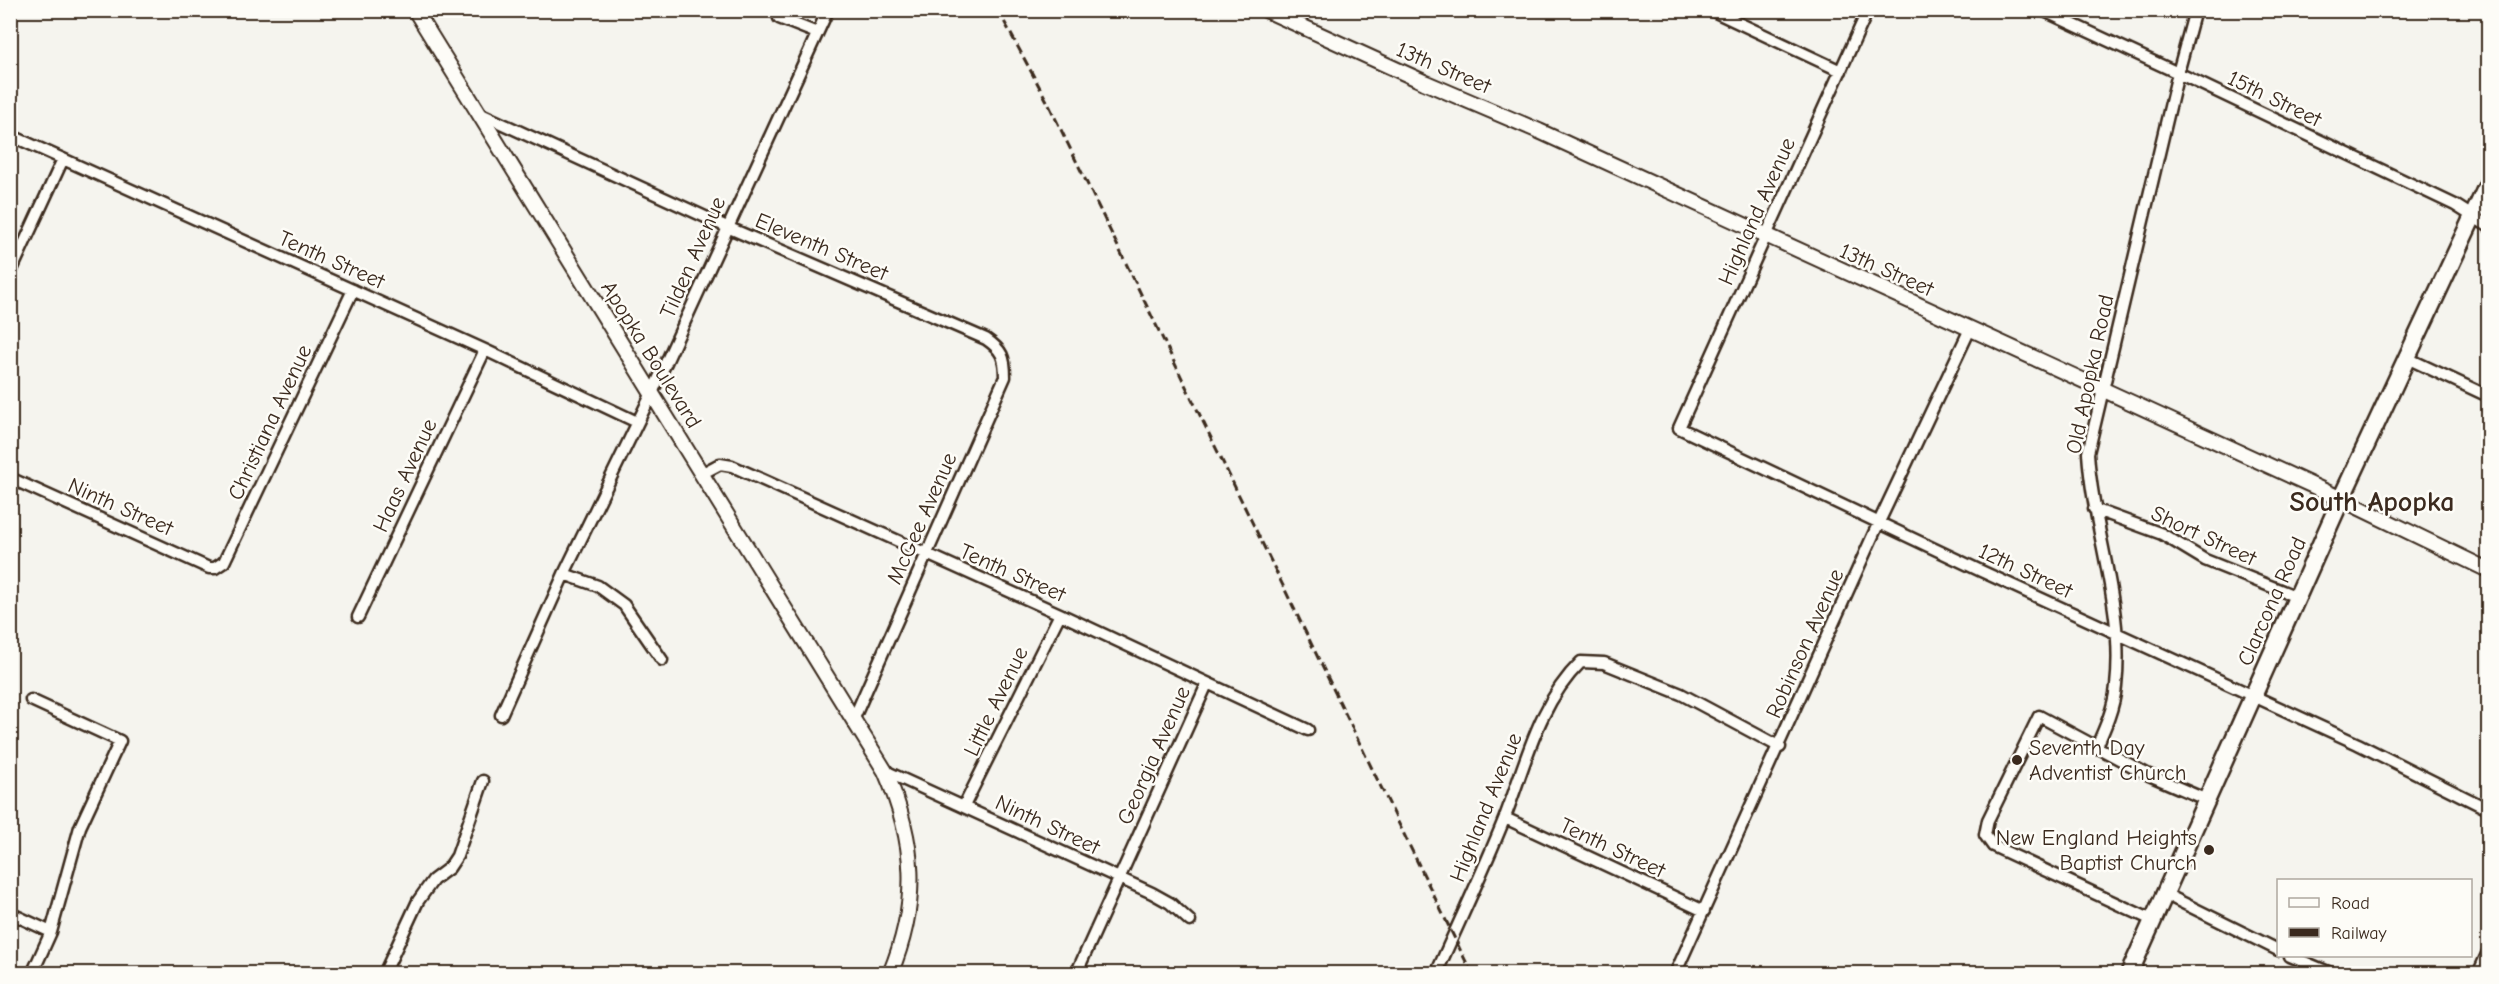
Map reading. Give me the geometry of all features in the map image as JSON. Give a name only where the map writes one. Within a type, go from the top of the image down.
[{"type":"main road","name":"Clarcona Road","points":[[2129,974],[2341,499],[2488,184]]},
{"type":"street","name":"Apopka Boulevard","points":[[415,10],[885,771],[906,826],[911,884],[904,933],[890,974]]},
{"type":"street","name":"Tilden Avenue","points":[[501,715],[564,574],[652,393],[828,10]]},
{"type":"street","name":"13th Street","points":[[1266,10],[1424,82],[1539,131],[2341,499],[2488,570]]},
{"type":"street","points":[[1711,10],[1841,71]]},
{"type":"street","name":"Highland Avenue","points":[[1679,428],[1868,10]]},
{"type":"street","name":"15th Street","points":[[2042,10],[2455,205],[2488,226]]},
{"type":"street","name":"Old Apopka Road","points":[[2096,748],[2110,716],[2116,687],[2118,634],[2094,509],[2088,453],[2195,10]]},
{"type":"street","points":[[779,18],[818,33]]},
{"type":"street","name":"Eleventh Street","points":[[479,114],[986,339]]},
{"type":"street","name":"Tenth Street","points":[[10,135],[485,350],[637,422]]},
{"type":"street","points":[[10,274],[63,159]]},
{"type":"street","name":"Christiana Avenue","points":[[215,568],[224,562],[353,290]]},
{"type":"street","name":"Robinson Avenue","points":[[1675,974],[1780,747],[1880,522],[1970,330]]},
{"type":"street","name":"McGee Avenue","points":[[854,718],[1005,377],[1005,358],[999,348],[986,339]]},
{"type":"street","name":"Haas Avenue","points":[[358,618],[485,350]]},
{"type":"street","points":[[2407,358],[2488,396]]},
{"type":"street","name":"12th Street","points":[[1679,428],[2358,744],[2488,809]]},
{"type":"street","name":"Tenth Street","points":[[701,474],[720,464],[726,464],[1060,614],[1308,730]]},
{"type":"street","name":"Ninth Street","points":[[10,478],[209,568],[215,568]]},
{"type":"street","name":"Short Street","points":[[2094,509],[2162,534],[2205,560],[2297,597]]},
{"type":"street","points":[[564,574],[598,586],[624,605],[662,660]]},
{"type":"street","name":"Little Avenue","points":[[964,806],[1060,614]]},
{"type":"street","name":"Highland Avenue","points":[[1436,974],[1505,818],[1543,714],[1565,678],[1581,662],[1604,663],[1681,694],[1780,747]]},
{"type":"street","name":"Georgia Avenue","points":[[1076,974],[1206,684]]},
{"type":"street","points":[[32,700],[120,741],[80,827],[51,932],[32,974]]},
{"type":"street","points":[[2152,920],[1993,846],[1985,835],[1988,820],[2039,716],[2096,748],[2207,800]]},
{"type":"street","name":"Ninth Street","points":[[885,771],[1170,903],[1190,921]]},
{"type":"street","points":[[384,974],[418,901],[433,880],[449,868],[457,856],[483,781]]},
{"type":"street","name":"Tenth Street","points":[[1505,818],[1704,911]]},
{"type":"street","points":[[2164,894],[2277,950]]},
{"type":"street","points":[[10,913],[51,932]]},
{"type":"street","points":[[2478,974],[2488,952]]},
{"type":"street","points":[[2292,957],[2333,974]]},
{"type":"railway","points":[[998,10],[1047,101],[1472,974]]},
{"type":"place","name":"Seventh Day Adventist Church","points":[[2017,760]]},
{"type":"place","name":"New England Heights Baptist Church","points":[[2209,850]]},
{"type":"district","name":"South Apopka","points":[[2372,501]]}]
